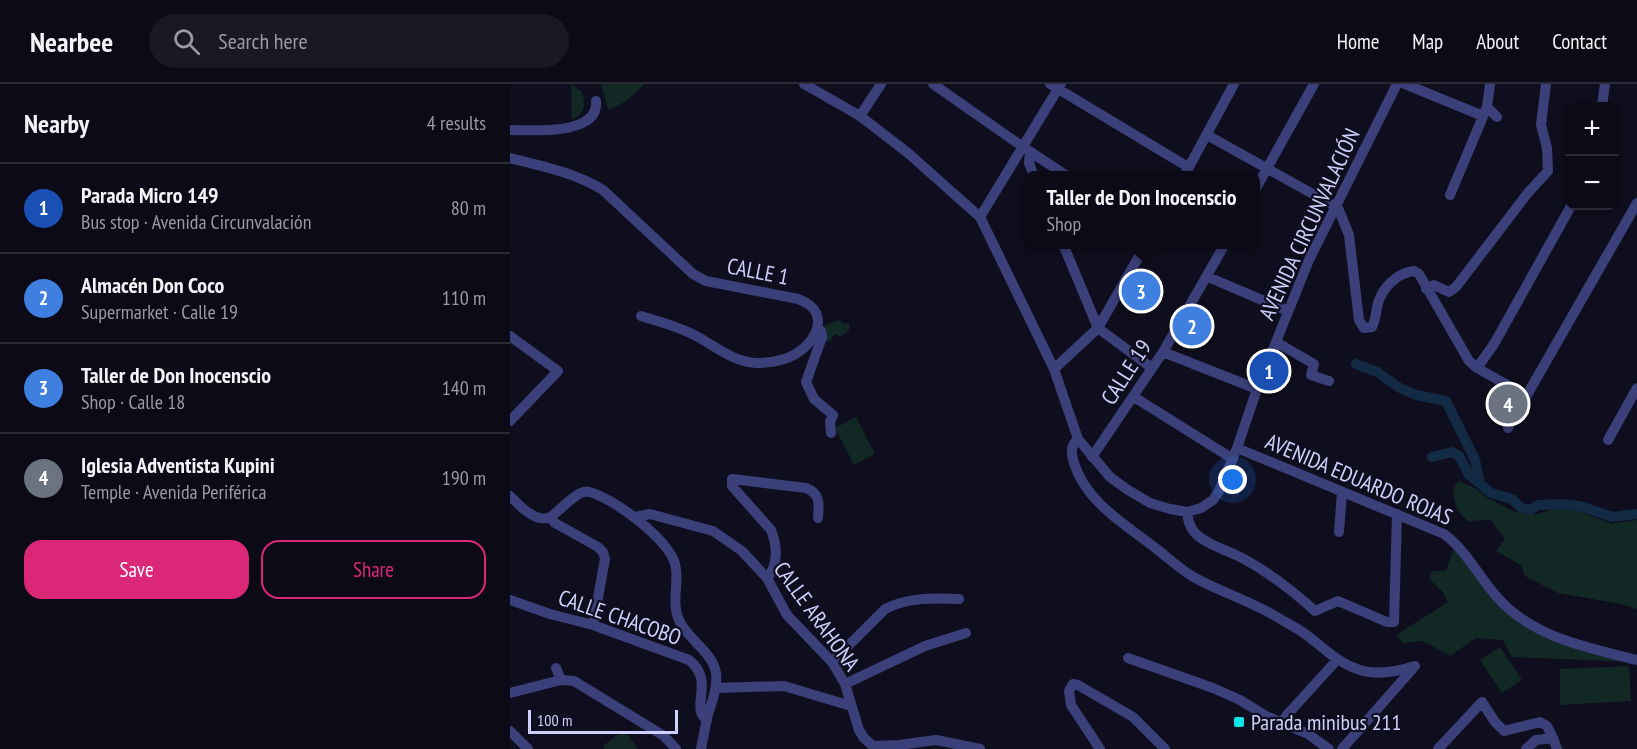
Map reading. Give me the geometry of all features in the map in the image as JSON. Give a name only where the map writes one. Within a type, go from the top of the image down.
[{"type":"street","points":[[804,84],[860,116],[908,153],[980,217],[1054,369],[1078,439],[1110,477],[1150,503],[1186,512],[1190,526],[1199,536],[1210,544],[1243,558],[1283,583],[1316,611],[1338,602],[1387,622],[1394,622],[1397,514]]},
{"type":"street","points":[[860,116],[881,84]]},
{"type":"street","points":[[933,84],[1059,171]]},
{"type":"street","points":[[980,217],[1027,150],[1056,86],[1186,171],[1234,84]]},
{"type":"street","points":[[1260,181],[1314,84]]},
{"type":"street","name":"AVENIDA CIRCUNVALACIÓN","points":[[1186,512],[1202,508],[1213,500],[1219,491],[1309,260],[1398,84]]},
{"type":"street","points":[[1405,84],[1497,117]]},
{"type":"street","points":[[1450,195],[1485,111],[1490,84]]},
{"type":"street","points":[[1426,289],[1434,285],[1449,292],[1456,287],[1527,194],[1548,171],[1541,125],[1546,84]]},
{"type":"street","points":[[1603,102],[1605,84]]},
{"type":"street","points":[[510,130],[573,127],[584,123],[593,115],[596,101]]},
{"type":"street","points":[[1207,135],[1335,205],[1341,213],[1349,235],[1361,326],[1369,329],[1372,327],[1383,292],[1399,276],[1414,271],[1419,274],[1465,356],[1477,368],[1527,396]]},
{"type":"street","points":[[1027,150],[1032,171]]},
{"type":"street","name":"CALLE 1","points":[[510,158],[562,172],[588,181],[603,190],[693,274],[706,281],[806,302],[818,314],[818,329]]},
{"type":"street","points":[[1508,428],[1637,203]]},
{"type":"street","points":[[1477,368],[1494,344],[1569,210]]},
{"type":"street","points":[[1065,249],[1098,328],[1152,368]]},
{"type":"street","points":[[1054,369],[1098,328],[1143,249]]},
{"type":"street","name":"CALLE 19","points":[[1092,457],[1163,352],[1222,249]]},
{"type":"street","points":[[1208,277],[1288,310]]},
{"type":"street","points":[[641,316],[696,336],[742,362],[757,363],[785,359],[806,344],[818,329],[822,337],[806,382],[814,399],[833,415],[830,422],[831,433]]},
{"type":"street","points":[[510,336],[558,371],[510,421]]},
{"type":"street","points":[[1276,342],[1314,364],[1311,375],[1329,381]]},
{"type":"street","points":[[1163,352],[1257,389]]},
{"type":"street","points":[[1608,440],[1637,388]]},
{"type":"street","name":"AVENIDA EDUARDO ROJAS","points":[[1134,397],[1235,453],[1341,492],[1444,534],[1456,543],[1495,595],[1532,626],[1548,635],[1588,648],[1637,660]]},
{"type":"street","points":[[1078,439],[1073,443],[1071,452],[1076,468],[1088,490],[1102,506],[1178,567],[1199,580],[1251,602],[1278,617],[1307,635],[1337,660],[1358,669],[1373,673],[1402,670],[1415,666],[1342,749]]},
{"type":"street","points":[[767,578],[771,574],[775,560],[771,530],[732,486],[732,479],[806,488],[814,492],[819,500],[818,518]]},
{"type":"street","points":[[550,518],[561,506],[584,492],[598,495],[635,517],[672,557],[675,566],[675,606],[679,621],[712,662],[716,673],[716,688],[701,749]]},
{"type":"street","points":[[1339,532],[1341,492]]},
{"type":"street","points":[[510,496],[528,512],[538,517],[550,518],[603,552],[605,559],[593,625]]},
{"type":"street","name":"CALLE ARAHONA","points":[[635,517],[650,514],[713,531],[741,551],[767,578],[787,615],[832,662],[845,684],[859,730],[872,748],[936,740],[980,749]]},
{"type":"street","points":[[832,662],[885,609],[927,597],[959,599]]},
{"type":"street","name":"CALLE CHACOBO","points":[[510,600],[550,614],[593,625],[689,660],[698,667],[702,683],[700,711],[707,720]]},
{"type":"street","points":[[845,684],[925,646],[966,633]]},
{"type":"street","points":[[1128,658],[1240,700],[1266,716],[1308,734],[1329,749]]},
{"type":"street","points":[[1282,723],[1337,660]]},
{"type":"street","points":[[556,668],[561,680]]},
{"type":"street","points":[[510,693],[561,680],[574,681],[664,736],[676,749]]},
{"type":"street","points":[[1100,749],[1071,705],[1069,691],[1071,685],[1078,685],[1133,717],[1165,749]]},
{"type":"street","points":[[716,688],[784,686],[851,706]]},
{"type":"street","points":[[1438,749],[1482,702],[1504,731],[1540,722],[1548,726],[1557,749]]},
{"type":"street","points":[[510,731],[528,749]]},
{"type":"street","points":[[1526,749],[1536,740],[1553,738]]},
{"type":"green space","points":[[571,84],[582,92],[584,101],[582,111],[572,120]]},
{"type":"green space","points":[[601,84],[644,84],[628,99],[608,110]]},
{"type":"green space","points":[[840,320],[842,323],[849,324],[849,330],[840,337],[834,335],[830,342],[826,341],[825,325]]},
{"type":"green space","points":[[856,417],[875,454],[854,465],[835,428]]},
{"type":"green space","points":[[1459,481],[1515,512],[1537,514],[1556,508],[1573,509],[1612,524],[1637,520],[1637,609],[1558,593],[1525,576],[1521,565],[1496,551],[1505,539],[1491,520],[1468,521],[1461,514],[1455,503],[1453,489]]},
{"type":"green space","points":[[1455,546],[1483,580],[1533,625],[1637,662],[1512,657],[1503,640],[1476,638],[1450,656],[1423,641],[1403,643],[1396,635],[1448,602],[1443,592],[1429,579],[1432,571],[1446,570]]},
{"type":"green space","points":[[1500,647],[1522,680],[1502,693],[1480,660]]},
{"type":"green space","points":[[1629,666],[1631,701],[1560,705],[1560,669]]},
{"type":"green space","points":[[624,730],[638,749],[605,749],[603,746]]},
{"type":"waterway","points":[[1356,364],[1377,372],[1400,388],[1416,395],[1446,401],[1475,460],[1480,484]]},
{"type":"waterway","points":[[1432,457],[1452,452],[1459,456],[1469,475],[1491,493],[1512,499],[1520,507],[1530,510],[1538,505],[1560,504],[1580,506],[1612,517],[1637,514]]},
{"type":"place","name":"Taller de Don Inocenscio","points":[[1141,291]]},
{"type":"place","name":"Almacén Don Coco","points":[[1192,326]]},
{"type":"place","name":"Parada Micro 149","points":[[1269,371]]},
{"type":"place","name":"Iglesia Adventista Kupini","points":[[1508,404]]},
{"type":"place","name":"Parada minibus 211","points":[[1239,722]]}]
